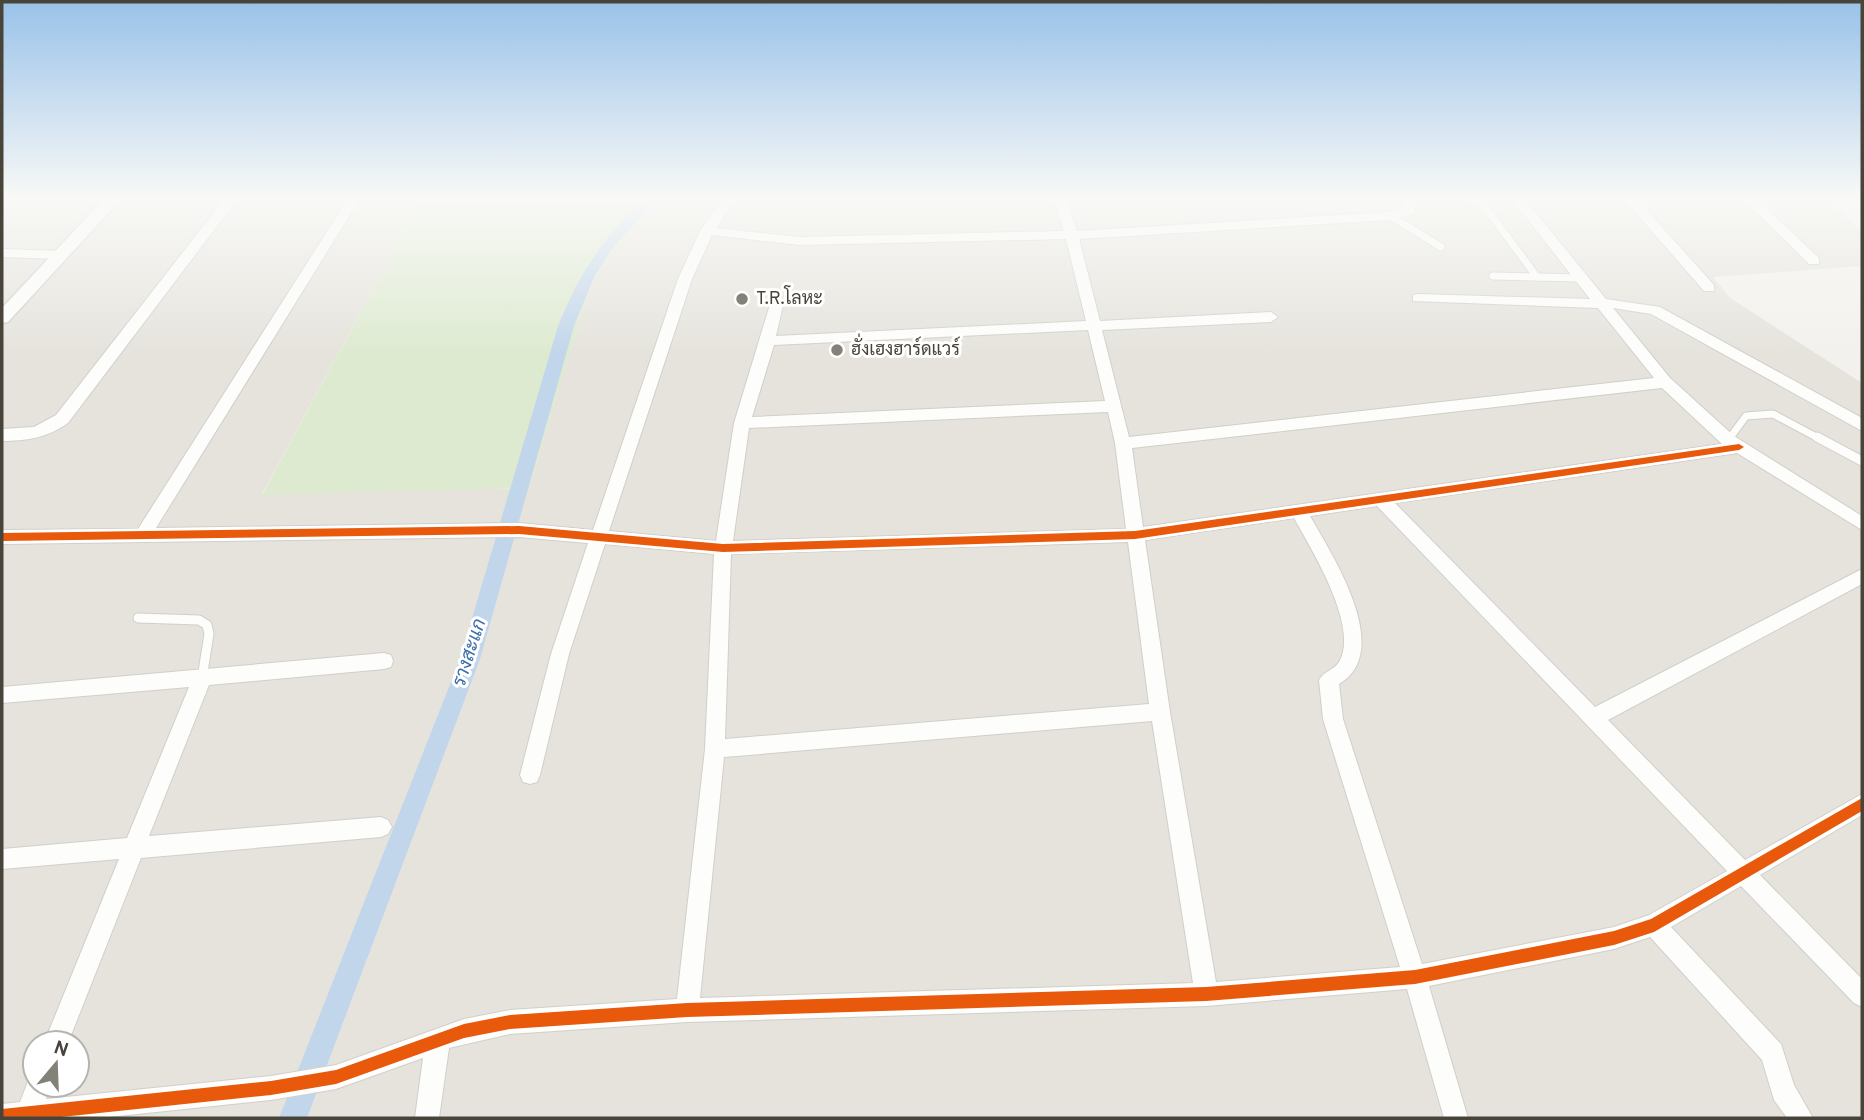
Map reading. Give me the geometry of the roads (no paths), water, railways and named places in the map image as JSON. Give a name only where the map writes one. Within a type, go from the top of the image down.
[{"type":"street","points":[[2,318],[65,249]]},
{"type":"street","points":[[2,435],[32,435],[49,430],[62,419],[193,249]]},
{"type":"street","points":[[142,537],[322,249]]},
{"type":"street","points":[[530,775],[560,654],[685,279],[699,249]]},
{"type":"street","points":[[1076,249],[1123,443],[1160,712],[1206,994]]},
{"type":"street","points":[[1558,249],[1665,382],[1734,444],[1862,524]]},
{"type":"street","points":[[1675,249],[1709,288]]},
{"type":"street","points":[[1802,249],[1814,261]]},
{"type":"street","points":[[2,253],[60,255]]},
{"type":"street","points":[[1418,298],[1637,305],[1654,310],[1862,425]]},
{"type":"street","points":[[687,1010],[715,750],[723,548],[742,423],[768,341],[777,301]]},
{"type":"street","points":[[768,341],[1271,317]]},
{"type":"street","points":[[1123,443],[1665,382]]},
{"type":"street","points":[[742,423],[1113,406]]},
{"type":"street","points":[[2,537],[519,530],[723,548],[1135,535],[1734,444]]},
{"type":"street","points":[[1379,498],[1862,995]]},
{"type":"street","points":[[1298,510],[1345,604],[1351,626],[1352,654],[1346,670],[1329,680],[1333,719],[1415,977],[1455,1118]]},
{"type":"street","points":[[1592,719],[1862,576]]},
{"type":"street","points":[[2,695],[384,661]]},
{"type":"street","points":[[62,1029],[202,677]]},
{"type":"street","points":[[715,750],[1160,712]]},
{"type":"street","points":[[2,1116],[28,1113],[60,1114],[271,1088],[336,1077],[485,1025],[687,1010],[1206,994],[1415,977],[1614,938],[1654,925],[1862,804]]},
{"type":"street","points":[[2,859],[381,827]]},
{"type":"street","points":[[1654,925],[1772,1054],[1783,1091],[1801,1118]]},
{"type":"street","points":[[426,1118],[438,1041]]},
{"type":"street","points":[[28,1113],[34,1099]]},
{"type":"lane","points":[[1517,249],[1537,277]]},
{"type":"lane","points":[[1493,276],[1581,278]]},
{"type":"lane","points":[[1734,444],[1746,416],[1773,414],[1862,461]]},
{"type":"lane","points":[[138,618],[199,620],[207,625],[209,634],[202,677]]},
{"type":"waterway","name":"รางสะแก","points":[[293,1118],[470,659],[566,326],[586,277],[604,249]]},
{"type":"place","name":"T.R.โลหะ","points":[[742,299]]},
{"type":"place","name":"ฮั่งเฮงฮาร์ดแวร์","points":[[837,350]]}]
